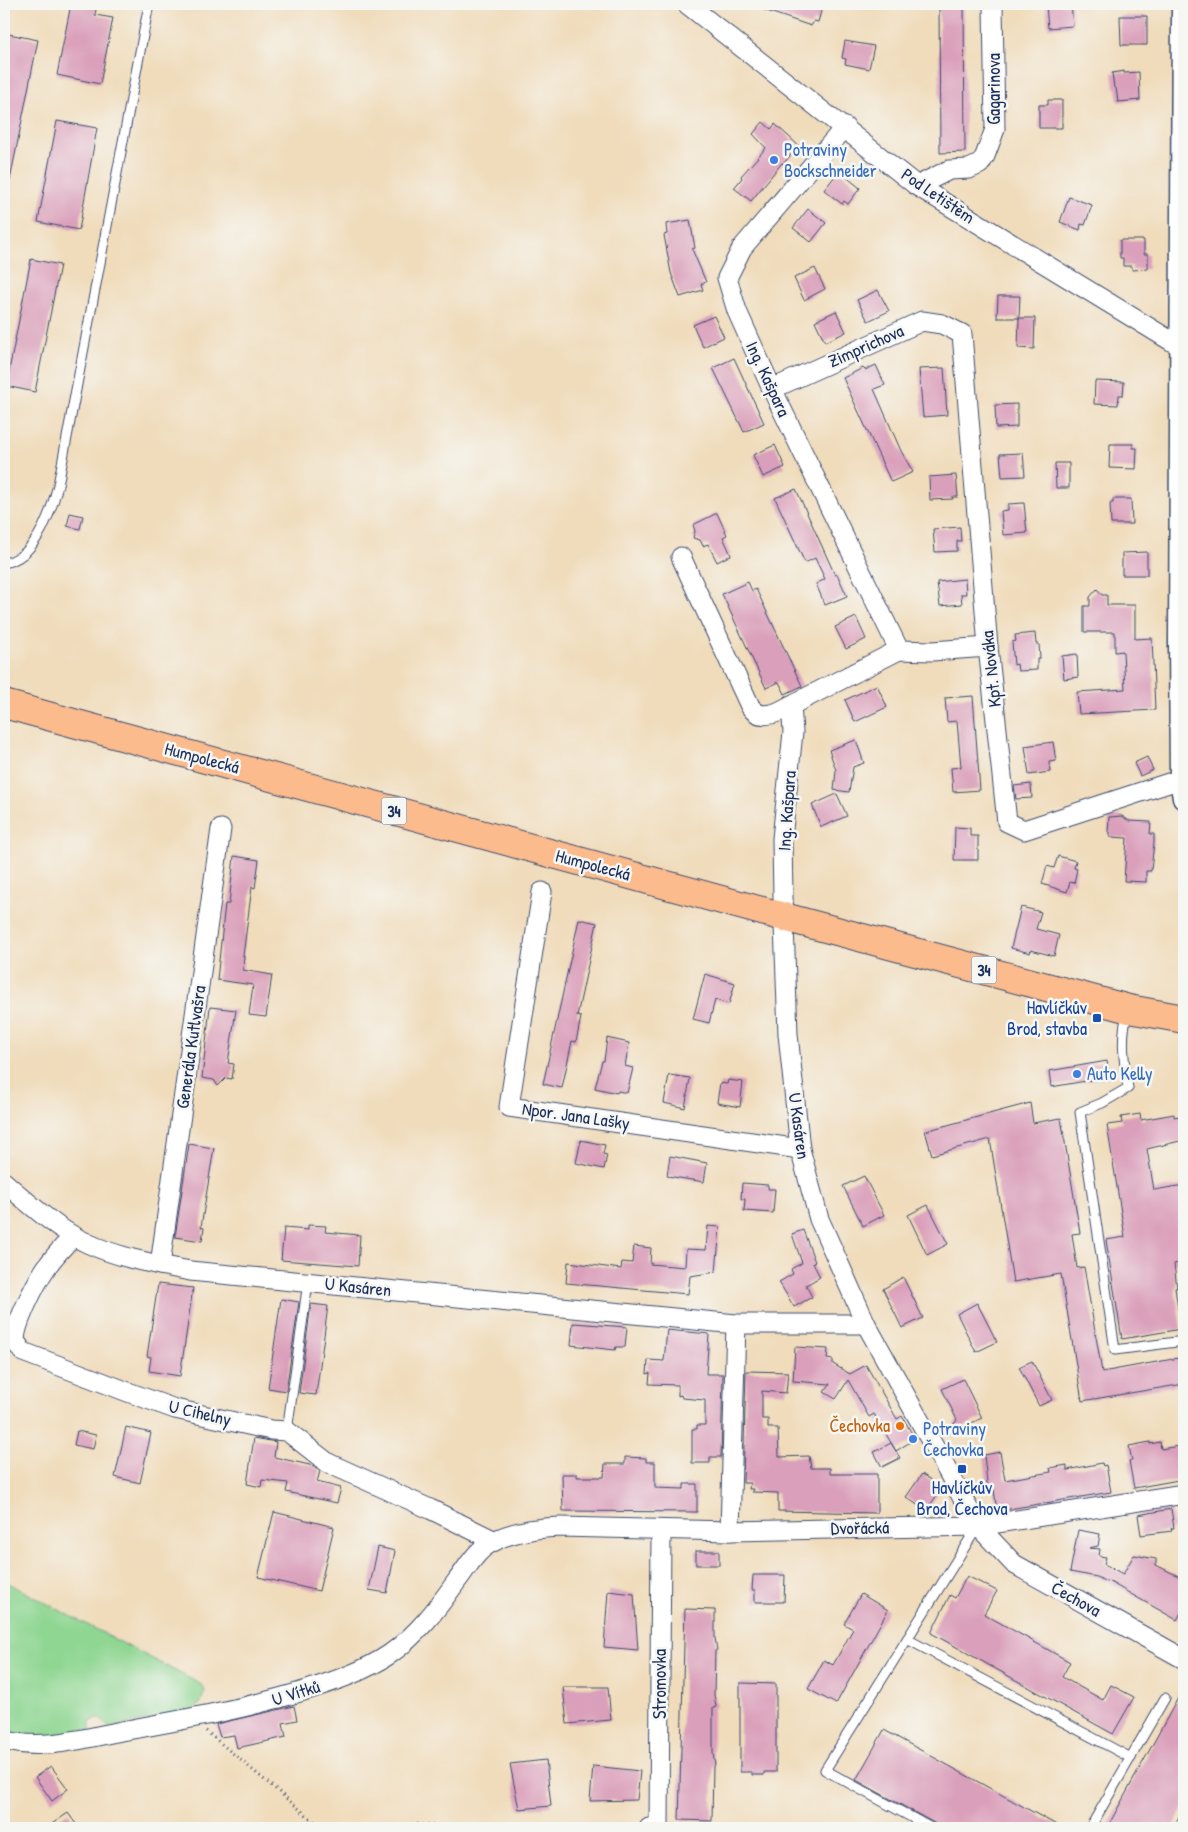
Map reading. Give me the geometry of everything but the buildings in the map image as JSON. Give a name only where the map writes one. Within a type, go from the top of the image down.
[{"type":"main road","name":"Humpolecká","points":[[4,704],[784,917],[1129,1009],[1184,1019]]},
{"type":"street","name":"Pod Letištěm","points":[[687,4],[845,127],[917,186],[1181,347]]},
{"type":"street","name":"Gagarinova","points":[[917,186],[949,170],[969,169],[980,164],[985,156],[995,128],[993,4]]},
{"type":"street","points":[[1182,789],[1181,347],[1183,4]]},
{"type":"street","name":"Ing. Kašpara","points":[[845,127],[742,248],[727,278],[737,311],[772,389],[899,650]]},
{"type":"street","name":"Zimprichova","points":[[772,389],[922,321],[942,324],[962,334]]},
{"type":"street","name":"Kpt. Nováka","points":[[962,334],[988,647],[1007,822],[1024,830],[1182,789]]},
{"type":"street","points":[[681,557],[753,710],[757,713],[766,715],[778,712],[899,650],[932,651],[988,647]]},
{"type":"street","name":"Ing. Kašpara","points":[[784,917],[782,840],[793,732],[791,705]]},
{"type":"street","name":"Generála Kutlvašra","points":[[160,1265],[221,829]]},
{"type":"street","name":"Npor. Jana Lašky","points":[[542,892],[509,1107],[800,1149]]},
{"type":"street","name":"U Kasáren","points":[[784,917],[788,1034],[800,1149],[819,1219],[866,1324],[978,1526]]},
{"type":"street","name":"U Kasáren","points":[[4,1182],[40,1214],[85,1243],[121,1256],[190,1271],[736,1324],[866,1324]]},
{"type":"street","name":"U Cihelny","points":[[74,1236],[41,1273],[22,1315],[15,1333],[14,1342],[23,1352],[175,1409],[271,1430],[287,1431]]},
{"type":"street","points":[[730,1531],[736,1324]]},
{"type":"street","points":[[287,1431],[328,1463],[495,1541]]},
{"type":"street","name":"Dvořácká","points":[[533,1528],[730,1531],[978,1526],[1184,1494]]},
{"type":"street","name":"Čechova","points":[[978,1526],[1014,1564],[1184,1659]]},
{"type":"street","name":"U Vítků","points":[[4,1740],[14,1743],[52,1744],[191,1719],[266,1702],[330,1683],[367,1668],[389,1655],[410,1638],[437,1609],[479,1551],[495,1541],[533,1528]]},
{"type":"street","name":"Stromovka","points":[[649,1828],[659,1828],[661,1530]]},
{"type":"lane","points":[[4,563],[26,552],[35,540],[50,515],[58,485],[149,4]]},
{"type":"lane","points":[[1129,1009],[1124,1035],[1124,1062],[1128,1088],[1102,1103],[1080,1112],[1115,1350],[1184,1341]]},
{"type":"lane","points":[[287,1431],[308,1282]]},
{"type":"lane","points":[[931,1828],[825,1770],[978,1526]]},
{"type":"lane","points":[[907,1639],[1131,1758]]},
{"type":"lane","points":[[1090,1828],[1165,1698]]},
{"type":"path","points":[[191,1719],[322,1828]]},
{"type":"path","points":[[409,1828],[412,1824],[466,1828]]},
{"type":"green space","points":[[4,1581],[202,1685],[205,1691],[200,1704],[190,1711],[109,1728],[99,1717],[90,1722],[90,1731],[50,1738],[4,1737]]},
{"type":"place","name":"Potraviny Bockschneider","points":[[774,160]]},
{"type":"place","name":"Havlíčkův Brod, stavba","points":[[1097,1018]]},
{"type":"place","name":"Auto Kelly","points":[[1077,1074]]},
{"type":"place","name":"Čechovka","points":[[900,1426]]},
{"type":"place","name":"Potraviny Čechovka","points":[[913,1439]]},
{"type":"place","name":"Havlíčkův Brod, Čechova","points":[[962,1469]]}]
